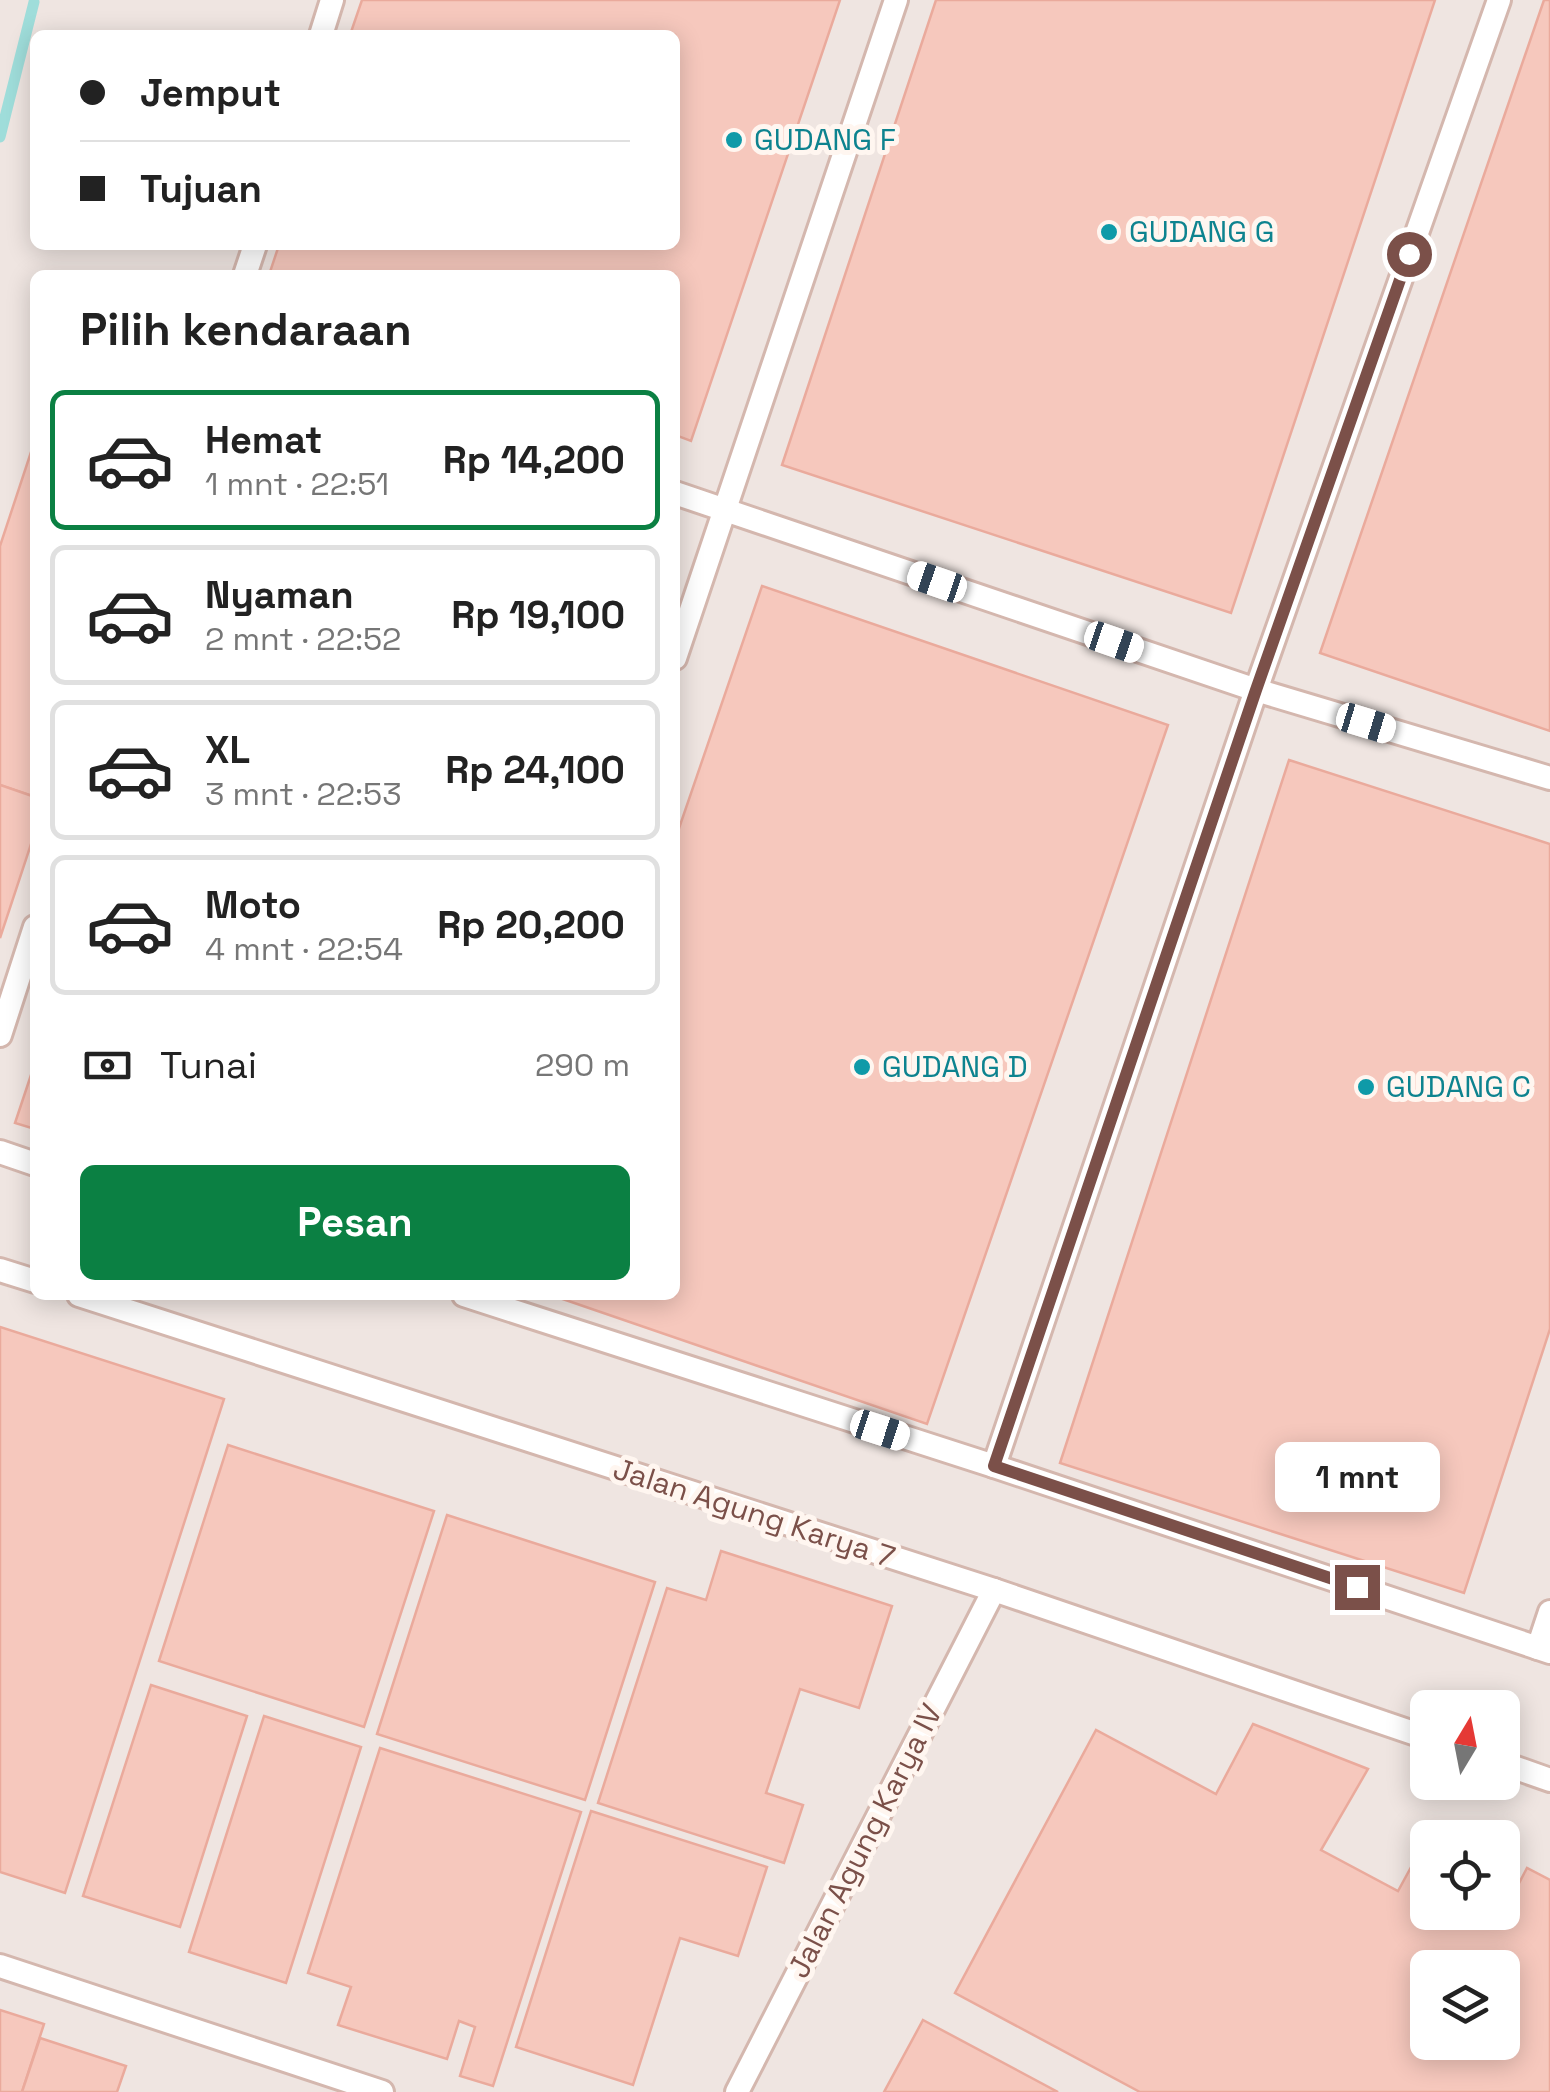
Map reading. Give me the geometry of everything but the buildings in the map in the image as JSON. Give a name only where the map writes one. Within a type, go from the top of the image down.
[{"type":"lane","points":[[323,30],[332,0]]},
{"type":"lane","points":[[680,643],[896,0]]},
{"type":"lane","points":[[994,1466],[1256,690],[1499,0]]},
{"type":"lane","points":[[680,494],[1256,690],[1550,778]]},
{"type":"lane","points":[[0,1035],[30,942]]},
{"type":"lane","points":[[0,1152],[30,1162]]},
{"type":"lane","points":[[0,1270],[30,1279]]},
{"type":"lane","name":"Jalan Agung Karya 7","points":[[94,1300],[994,1590],[1410,1732]]},
{"type":"lane","points":[[479,1300],[994,1466],[1544,1650],[1550,1612]]},
{"type":"lane","name":"Jalan Agung Karya IV","points":[[738,2092],[994,1590]]},
{"type":"lane","points":[[1520,1770],[1550,1780]]},
{"type":"lane","points":[[0,1966],[382,2092]]},
{"type":"shaded area","points":[[0,0],[1550,0],[1550,2092],[0,2092]]},
{"type":"waterway","points":[[0,137],[34,2]]},
{"type":"place","name":"GUDANG F","points":[[734,140]]},
{"type":"place","name":"GUDANG G","points":[[1109,232]]},
{"type":"place","name":"GUDANG D","points":[[862,1067]]},
{"type":"place","name":"GUDANG C","points":[[1366,1087]]},
{"type":"route","points":[[1357,1587],[994,1466],[1256,690],[1409,254]]}]
